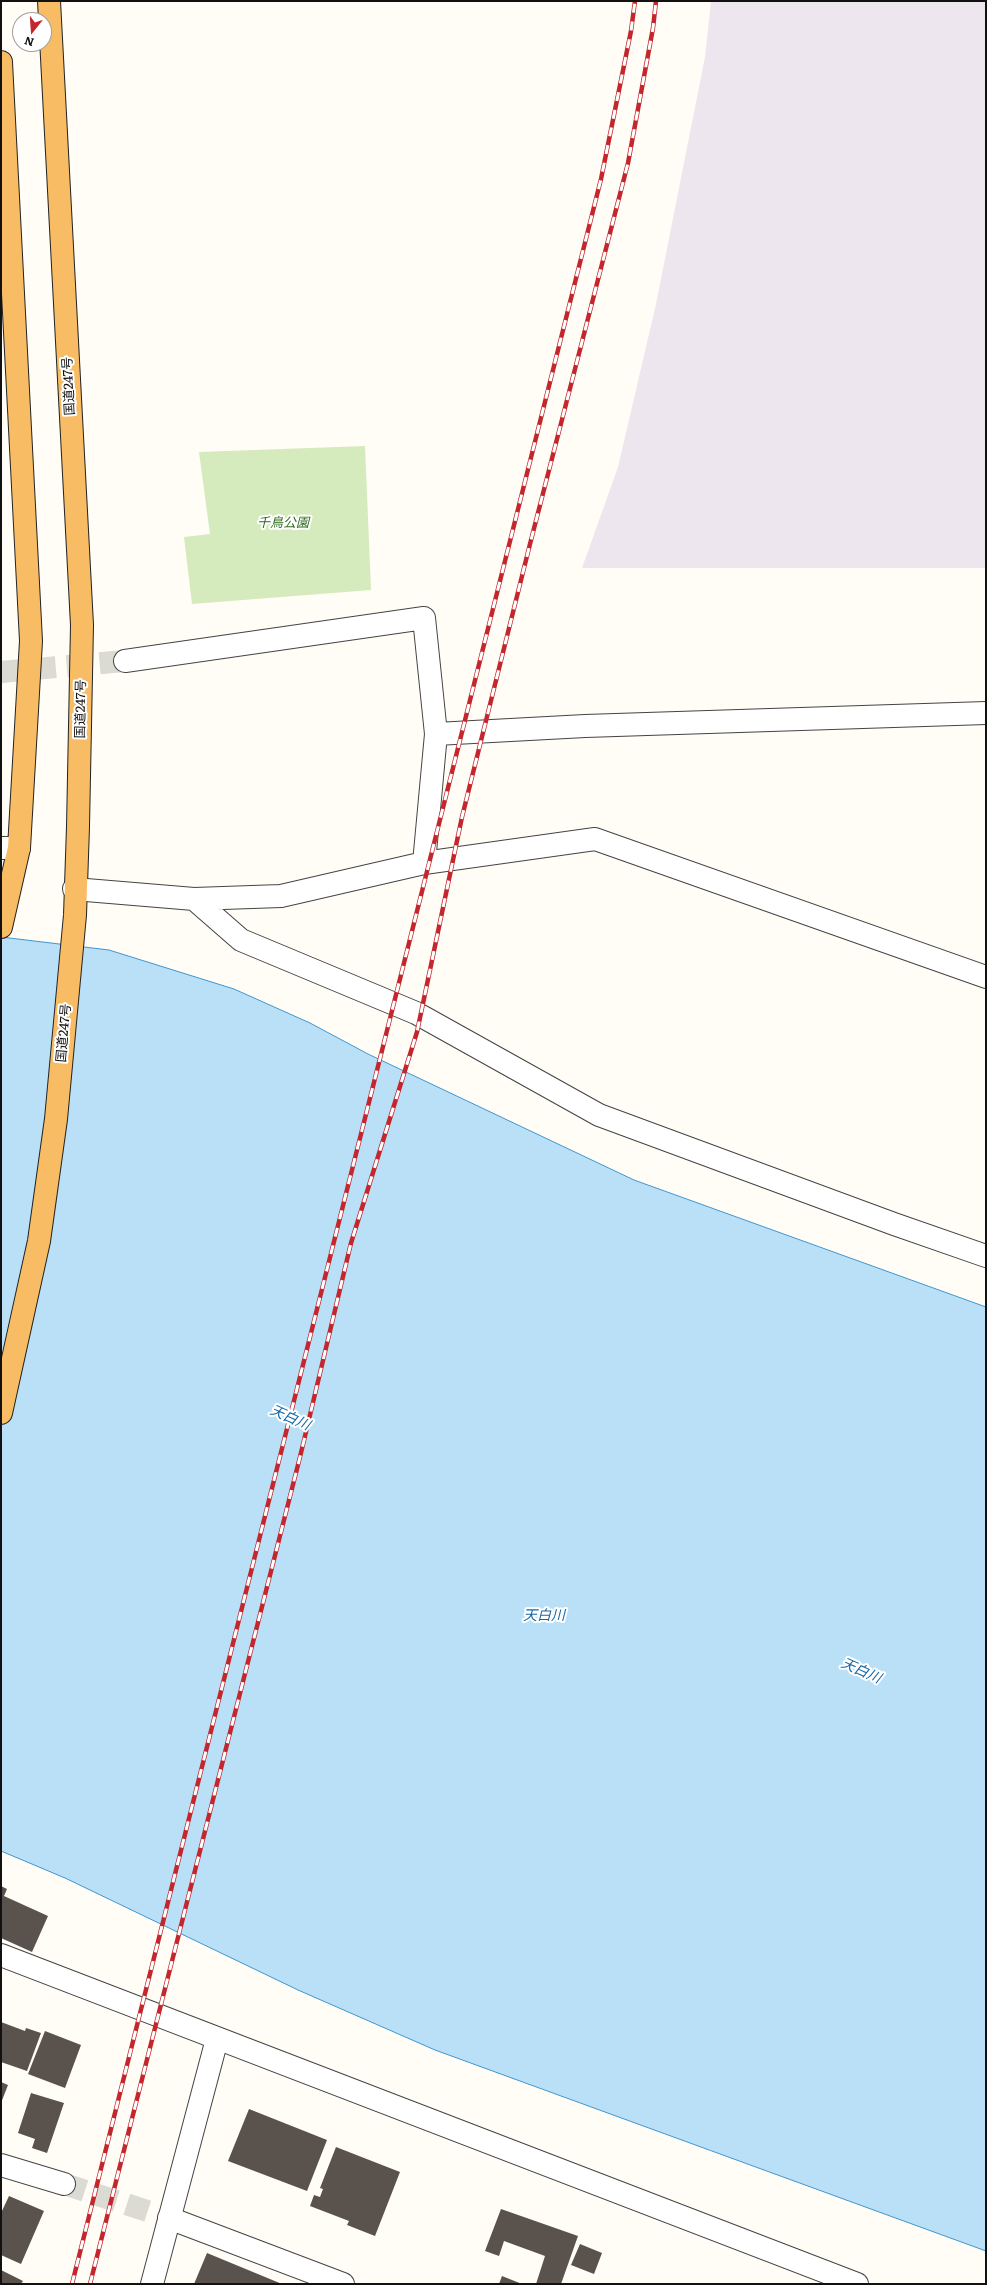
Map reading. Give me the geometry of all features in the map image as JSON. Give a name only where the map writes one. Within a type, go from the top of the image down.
[{"type":"highway","name":"国道247号","points":[[1,1412],[39,1241],[56,1119],[75,915],[74,889],[78,827],[82,625],[49,1]]},
{"type":"highway","points":[[1,62],[31,641],[5,904],[1,927]]},
{"type":"street","points":[[125,661],[424,618],[436,734],[424,863]]},
{"type":"street","points":[[436,734],[585,726],[986,713]]},
{"type":"street","points":[[74,889],[194,899],[281,896],[424,863],[595,839],[986,977]]},
{"type":"street","points":[[194,899],[241,940],[416,1013],[599,1115],[894,1224],[986,1256]]},
{"type":"street","points":[[1,1955],[857,2284]]},
{"type":"street","points":[[152,2284],[217,2039]]},
{"type":"street","points":[[1,2165],[64,2184]]},
{"type":"street","points":[[169,2218],[342,2284]]},
{"type":"shaded area","points":[[711,1],[986,1],[986,568],[582,568],[618,467],[656,304],[705,57]]},
{"type":"green space","name":"千鳥公園","points":[[365,446],[371,590],[192,604],[184,537],[210,534],[199,452]]},
{"type":"water","name":"天白川","points":[[1,937],[109,950],[234,989],[310,1023],[368,1054],[634,1180],[986,1307],[986,2251],[435,2050],[298,1990],[65,1878],[1,1851]]},
{"type":"building","points":[[1,1886],[7,1889],[4,1896],[48,1916],[32,1952],[1,1938]]},
{"type":"building","points":[[1,2022],[25,2031],[26,2028],[41,2033],[27,2071],[1,2062]]},
{"type":"building","points":[[45,2031],[81,2045],[65,2088],[28,2074]]},
{"type":"building","points":[[1,2082],[8,2085],[1,2103]]},
{"type":"building","points":[[31,2093],[64,2103],[47,2153],[32,2148],[35,2139],[18,2133]]},
{"type":"building","points":[[249,2109],[327,2140],[307,2191],[228,2161]]},
{"type":"building","points":[[336,2147],[400,2172],[375,2236],[347,2225],[349,2221],[310,2206],[314,2195],[320,2197],[323,2189],[320,2188]]},
{"type":"building","points":[[9,2196],[44,2211],[21,2264],[1,2255],[1,2213]]},
{"type":"building","points":[[501,2209],[578,2236],[561,2284],[536,2284],[545,2256],[504,2241],[499,2256],[485,2251]]},
{"type":"building","points":[[580,2244],[602,2253],[594,2274],[571,2265]]},
{"type":"building","points":[[207,2253],[282,2284],[194,2284]]},
{"type":"building","points":[[1,2270],[23,2281],[21,2284],[1,2284]]},
{"type":"building","points":[[502,2276],[522,2284],[499,2284]]},
{"type":"tunnel","points":[[1,672],[125,661]]},
{"type":"tunnel","points":[[64,2184],[169,2218]]},
{"type":"railway","points":[[72,2284],[601,179],[631,31],[635,1]]},
{"type":"railway","points":[[90,2284],[300,1457],[351,1243],[417,1032],[462,817],[530,544],[628,163],[653,28],[656,1]]}]
